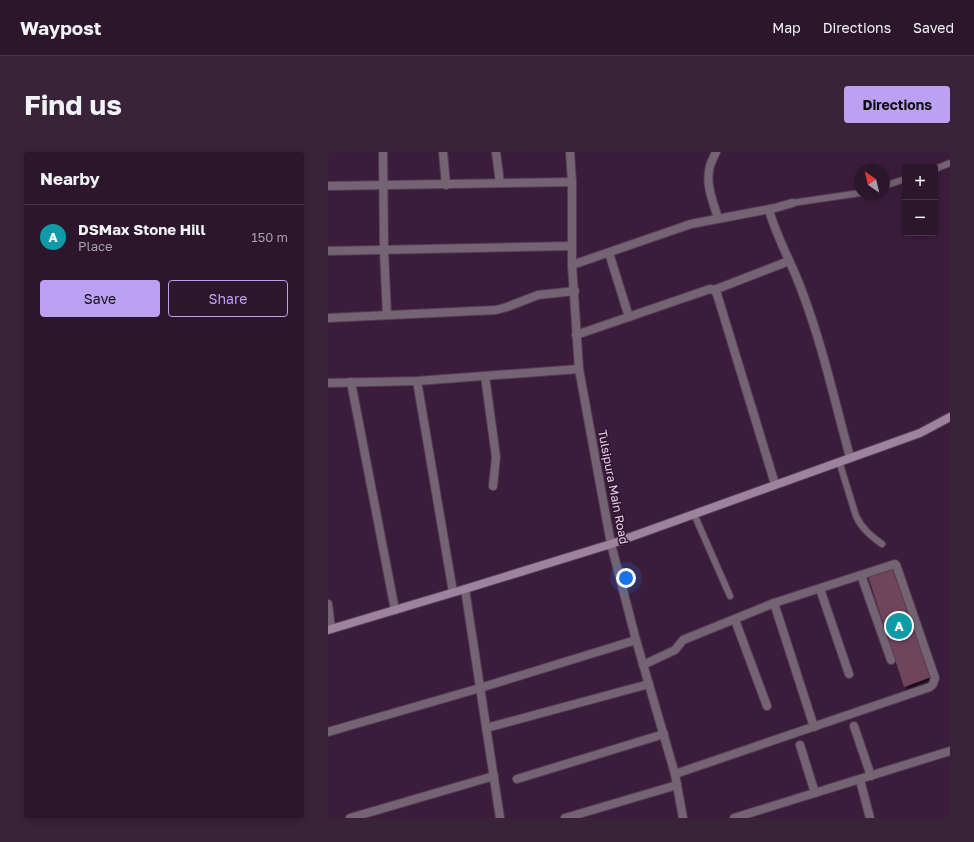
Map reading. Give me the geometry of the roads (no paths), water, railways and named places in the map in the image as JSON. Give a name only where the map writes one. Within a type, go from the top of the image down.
[{"type":"main road","points":[[330,630],[453,592],[465,590],[611,544],[920,433],[950,417]]},
{"type":"street","points":[[383,152],[384,251],[387,315]]},
{"type":"street","points":[[443,152],[446,185]]},
{"type":"street","points":[[496,152],[500,183]]},
{"type":"street","name":"Tulsipura Main Road","points":[[570,152],[572,182],[572,265],[575,291],[576,335],[579,369],[611,544],[636,640],[675,774],[683,818]]},
{"type":"street","points":[[716,152],[710,166],[708,179],[718,218]]},
{"type":"street","points":[[328,186],[572,182]]},
{"type":"street","points":[[572,265],[691,224],[769,210],[792,203]]},
{"type":"street","points":[[769,210],[774,228],[803,292],[815,329],[850,457]]},
{"type":"street","points":[[328,251],[572,246]]},
{"type":"street","points":[[609,253],[629,317]]},
{"type":"street","points":[[576,335],[710,289],[714,290],[789,261]]},
{"type":"street","points":[[714,290],[717,294],[775,484]]},
{"type":"street","points":[[328,318],[496,310],[538,295],[575,291]]},
{"type":"street","points":[[328,383],[417,381],[579,369]]},
{"type":"street","points":[[485,376],[496,457],[494,486]]},
{"type":"street","points":[[417,381],[453,592]]},
{"type":"street","points":[[351,382],[395,610]]},
{"type":"street","points":[[643,665],[675,650],[683,640],[774,604],[892,564],[896,565],[935,678],[935,681],[930,687],[675,774]]},
{"type":"street","points":[[861,575],[891,660]]},
{"type":"street","points":[[820,589],[849,674]]},
{"type":"street","points":[[465,590],[500,818]]},
{"type":"street","points":[[328,604],[330,630]]},
{"type":"street","points":[[774,604],[814,727]]},
{"type":"street","points":[[735,620],[767,706]]},
{"type":"street","points":[[328,732],[480,688],[636,640]]},
{"type":"street","points":[[486,728],[649,684]]},
{"type":"street","points":[[854,726],[871,776]]},
{"type":"street","points":[[517,779],[664,734]]},
{"type":"street","points":[[800,745],[815,794]]},
{"type":"street","points":[[734,818],[950,751]]},
{"type":"street","points":[[350,818],[494,776]]},
{"type":"street","points":[[860,780],[870,818]]},
{"type":"street","points":[[565,818],[677,785]]},
{"type":"lane","points":[[938,168],[950,163]]},
{"type":"lane","points":[[890,184],[902,180]]},
{"type":"lane","points":[[792,203],[854,194]]},
{"type":"lane","points":[[839,461],[856,516],[868,533],[882,544]]},
{"type":"lane","points":[[694,514],[730,596]]},
{"type":"place","name":"DSMax Stone Hill","points":[[899,626]]}]
